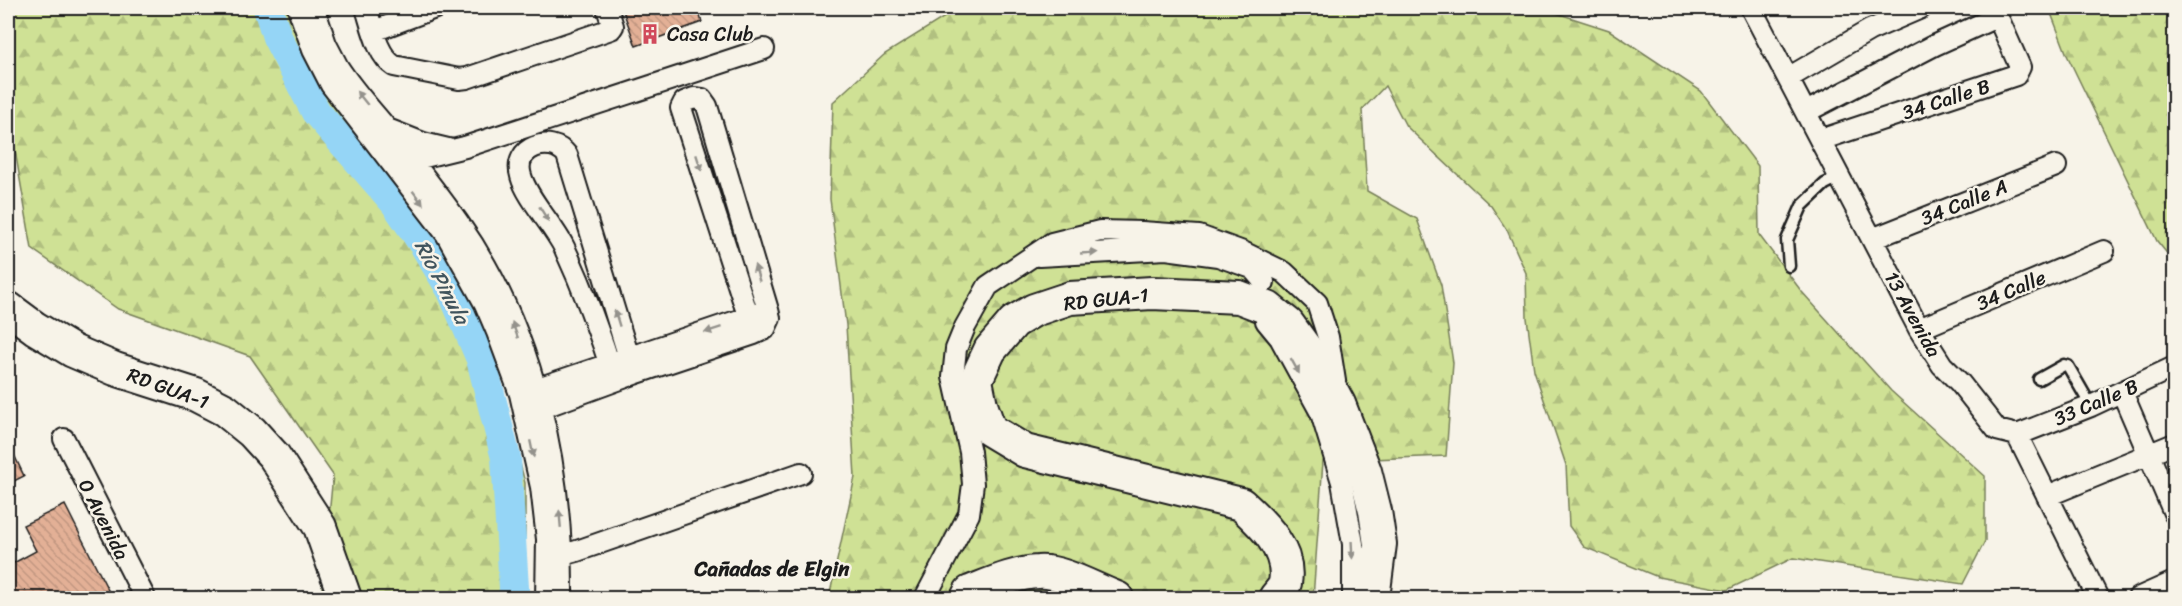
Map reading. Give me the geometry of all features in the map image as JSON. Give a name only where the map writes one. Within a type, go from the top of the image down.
[{"type":"main road","name":"RD GUA-1","points":[[1275,598],[1285,584],[1285,566],[1279,548],[1265,526],[1241,504],[1025,451],[990,430],[981,405],[976,380],[990,350],[1014,322],[1034,310],[1070,298],[1152,293],[1239,297],[1268,309],[1272,317],[1304,344],[1339,404],[1365,471],[1380,544],[1374,598]]},
{"type":"main road","name":"RD GUA-1","points":[[8,308],[73,351],[115,369],[195,395],[225,410],[252,432],[274,456],[320,527],[345,598]]},
{"type":"main road","points":[[967,598],[970,592],[1006,578],[1038,572],[1061,575],[1117,598]]},
{"type":"street","points":[[298,8],[313,50],[331,85],[459,224],[480,258],[513,325],[528,391],[556,483],[554,557],[546,598]]},
{"type":"street","points":[[314,8],[326,44],[338,66],[387,129],[402,162]]},
{"type":"street","points":[[366,8],[382,52],[389,63],[394,66],[459,79],[611,29],[613,26],[607,8]]},
{"type":"street","points":[[374,31],[435,8]]},
{"type":"street","name":"13 Avenida","points":[[1751,8],[1918,329],[1942,364],[1997,430],[2017,435]]},
{"type":"street","points":[[1788,78],[1870,30],[1921,8]]},
{"type":"street","name":"34 Calle B","points":[[1806,112],[1935,45],[1992,19],[2000,22],[2020,67],[2016,75],[1820,140]]},
{"type":"street","points":[[402,162],[453,150],[764,49]]},
{"type":"street","points":[[528,391],[612,372],[751,326],[765,329],[770,318],[768,309],[707,106],[702,99],[694,98],[684,102],[681,108],[751,326]]},
{"type":"street","points":[[387,129],[423,144],[453,150]]},
{"type":"street","points":[[612,372],[563,246],[521,177],[519,162],[522,155],[531,148],[554,144],[567,155],[632,366]]},
{"type":"street","name":"34 Calle A","points":[[1872,239],[2056,166]]},
{"type":"street","points":[[926,598],[969,514],[973,484],[970,452],[953,377],[956,349],[965,327],[988,286],[1052,243],[1101,231],[1199,236],[1243,252],[1284,273],[1317,303],[1328,337],[1339,404]]},
{"type":"street","points":[[1031,256],[1166,249],[1218,256],[1251,268],[1264,282]]},
{"type":"street","name":"34 Calle","points":[[1918,329],[2104,251]]},
{"type":"street","points":[[1296,284],[1294,300],[1272,317],[1280,339],[1321,413],[1342,482],[1353,544],[1353,598]]},
{"type":"street","name":"33 Calle B","points":[[2017,435],[2091,406],[2175,367]]},
{"type":"street","points":[[534,411],[612,372]]},
{"type":"street","points":[[2122,392],[2175,513]]},
{"type":"street","points":[[2017,435],[2098,598]]},
{"type":"street","name":"0 Avenida","points":[[64,439],[145,598]]},
{"type":"street","points":[[2047,496],[2175,444]]},
{"type":"street","points":[[554,557],[801,473]]},
{"type":"street","points":[[554,557],[561,598]]},
{"type":"street","points":[[2138,598],[2175,582]]},
{"type":"lane","points":[[1789,266],[1787,240],[1802,206],[1825,184],[1839,177]]},
{"type":"lane","points":[[2039,379],[2064,365],[2068,366],[2091,406]]},
{"type":"green space","points":[[14,8],[291,8],[412,203],[488,335],[525,483],[525,598],[321,598],[333,475],[250,356],[118,309],[32,249],[13,139]]},
{"type":"green space","points":[[959,8],[1541,8],[1609,30],[1701,91],[1758,166],[1759,235],[1802,292],[1891,391],[1985,476],[1985,541],[1963,584],[1793,558],[1727,590],[1658,577],[1584,547],[1569,526],[1566,465],[1534,370],[1527,318],[1526,273],[1507,230],[1491,206],[1406,126],[1385,86],[1362,110],[1367,191],[1417,219],[1441,285],[1453,363],[1446,456],[1323,461],[1313,598],[829,598],[855,477],[846,325],[830,199],[833,102],[885,54]]},
{"type":"green space","points":[[2049,8],[2174,8],[2174,262],[2157,241],[2067,55]]},
{"type":"building","name":"Casa Club","points":[[622,8],[697,8],[702,22],[636,46]]},
{"type":"building","points":[[8,442],[24,476],[8,484]]},
{"type":"building","points":[[65,505],[112,598],[8,598],[8,566],[36,551],[23,525]]},
{"type":"waterway","name":"Río Pinula","points":[[268,8],[277,37],[316,112],[396,204],[424,245],[452,291],[481,359],[506,458],[513,598]]},
{"type":"place","name":"Casa Club","points":[[650,34]]},
{"type":"district","name":"Cañadas de Elgin","points":[[772,569]]}]
